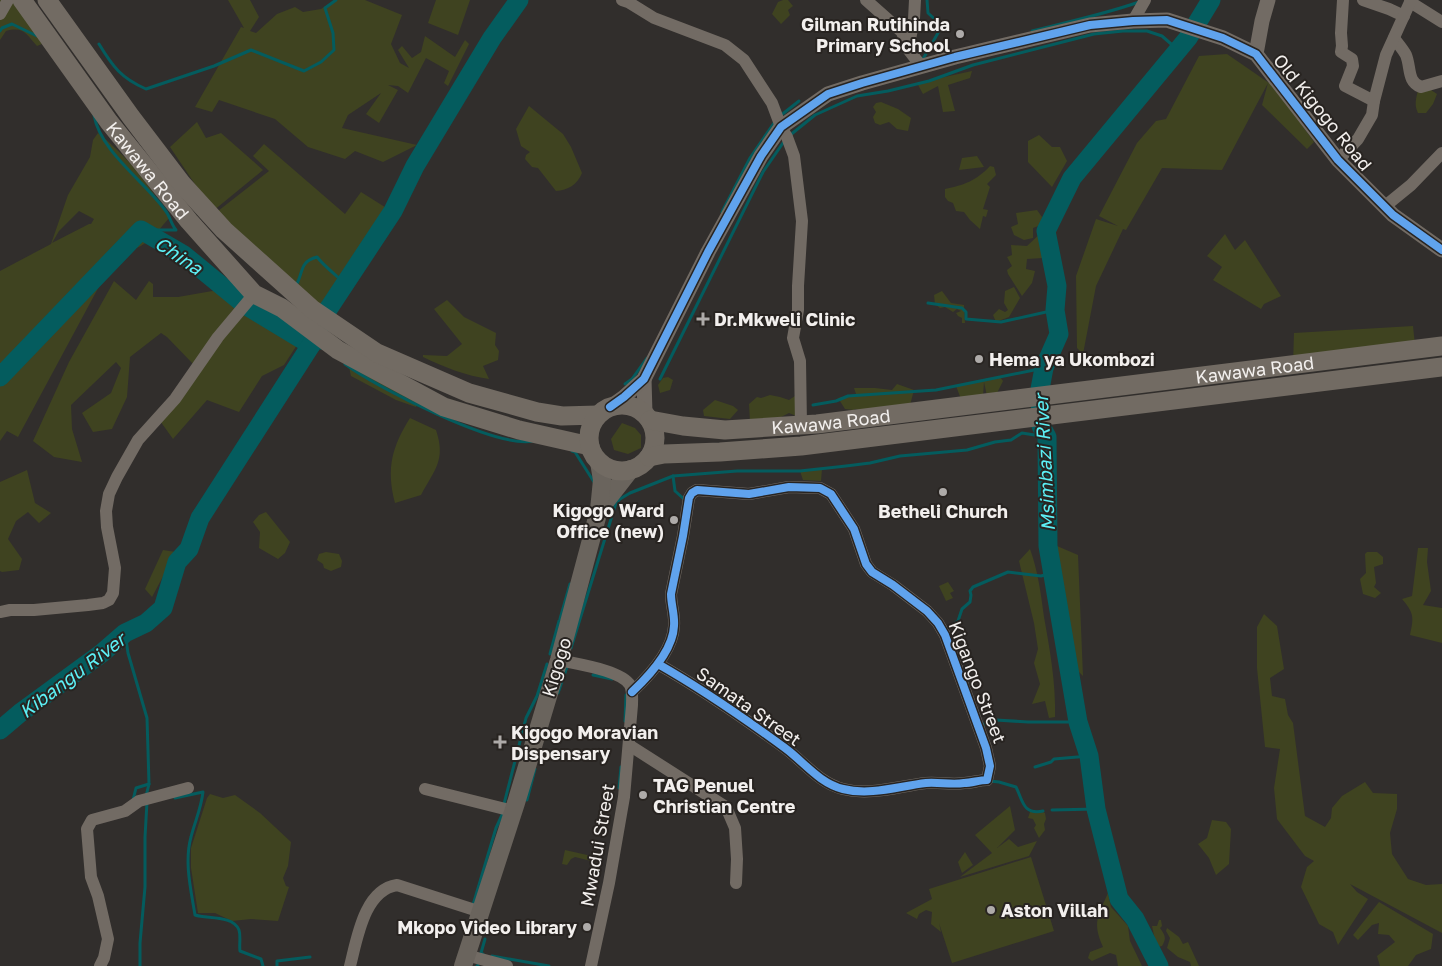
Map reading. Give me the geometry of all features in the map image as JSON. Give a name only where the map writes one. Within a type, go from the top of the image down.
[{"type":"main road","name":"Kawawa Road","points":[[22,0],[109,122],[189,222],[254,294],[282,308],[305,314]]},
{"type":"main road","name":"Kawawa Road","points":[[47,0],[182,184],[305,314]]},
{"type":"main road","points":[[305,314],[337,326],[377,354],[469,393],[537,412],[562,416],[604,411],[619,405],[629,405],[638,408],[648,417],[655,432],[654,445],[649,457],[641,465],[631,469],[614,470],[595,454],[444,407],[324,341],[305,314]]},
{"type":"main road","name":"Kawawa Road","points":[[648,417],[683,426],[725,430],[801,425],[1442,346]]},
{"type":"main road","name":"Kawawa Road","points":[[649,457],[664,454],[801,446],[1442,367]]},
{"type":"main road","points":[[599,510],[602,480],[590,429],[604,411]]},
{"type":"main road","points":[[599,510],[631,469]]},
{"type":"main road","name":"Kigogo","points":[[465,960],[559,660],[599,510]]},
{"type":"street","points":[[622,0],[654,18],[725,45],[744,60],[772,103],[781,127],[788,137],[794,156],[802,208],[803,234],[798,286],[798,310],[793,338],[800,361],[801,425]]},
{"type":"street","points":[[866,0],[902,32],[908,49],[920,66]]},
{"type":"street","points":[[908,49],[916,0]]},
{"type":"street","points":[[1133,21],[1145,0]]},
{"type":"street","points":[[1256,54],[1268,0]]},
{"type":"street","points":[[1343,0],[1341,52],[1352,59],[1352,66],[1345,86],[1374,101]]},
{"type":"street","points":[[1363,0],[1404,16]]},
{"type":"street","points":[[1338,160],[1358,139],[1372,115],[1386,55],[1411,1],[1442,22]]},
{"type":"street","name":"Old Kigogo Road","points":[[781,127],[828,94],[862,82],[1090,25],[1167,20],[1223,38],[1256,54],[1338,160],[1384,207],[1442,250]]},
{"type":"street","points":[[1394,38],[1406,57],[1411,78],[1415,84],[1421,87],[1442,81]]},
{"type":"street","points":[[604,411],[624,397],[644,379],[708,252],[761,156],[781,127]]},
{"type":"street","points":[[1384,207],[1411,185],[1442,154]]},
{"type":"street","points":[[0,612],[88,605],[103,603],[109,600],[113,592],[115,568],[106,511],[109,494],[117,477],[138,440],[175,399],[218,338],[254,294]]},
{"type":"street","points":[[644,379],[648,417]]},
{"type":"street","name":"Kigango Street","points":[[632,692],[650,675],[658,664],[671,638],[674,627],[671,594],[689,498],[692,493],[696,490],[706,490],[721,493],[748,494],[789,487],[820,488],[831,494],[854,529],[866,564],[872,572],[893,585],[938,623],[960,672],[970,707],[984,740],[990,766],[987,780],[968,783],[926,784],[870,791],[846,790]]},
{"type":"street","points":[[559,660],[620,676],[630,685],[632,692]]},
{"type":"street","name":"Samata Street","points":[[658,664],[690,682],[766,734],[795,756],[808,770],[830,784],[846,790]]},
{"type":"street","name":"Mwadui Street","points":[[591,966],[609,883],[624,797],[632,692]]},
{"type":"street","points":[[629,745],[726,807],[736,828],[738,859],[736,883]]},
{"type":"street","points":[[100,966],[104,958],[108,939],[100,902],[91,877],[88,824],[92,820],[125,811],[145,798],[188,788]]},
{"type":"street","points":[[425,789],[513,811]]},
{"type":"street","points":[[350,966],[365,913],[370,903],[381,892],[391,886],[397,885],[481,912]]},
{"type":"street","points":[[465,960],[507,966]]},
{"type":"green space","points":[[0,0],[18,0],[42,44],[37,46],[21,30],[6,31],[0,40]]},
{"type":"green space","points":[[228,0],[250,0],[259,17],[250,31],[256,33],[277,14],[295,7],[303,12],[321,9],[335,0],[365,0],[402,15],[391,44],[400,63],[409,68],[398,50],[402,46],[412,58],[421,52],[425,36],[455,57],[465,40],[469,44],[448,86],[444,83],[449,71],[426,58],[408,93],[398,86],[388,85],[398,90],[379,123],[366,114],[381,93],[348,115],[342,128],[417,145],[383,162],[355,151],[345,159],[308,147],[275,119],[219,100],[212,112],[195,107],[241,27],[244,28]]},
{"type":"green space","points":[[436,0],[470,0],[458,35],[428,23]]},
{"type":"green space","points":[[788,0],[793,6],[788,10],[790,15],[781,24],[772,14],[778,2]]},
{"type":"green space","points":[[1227,54],[1269,83],[1270,81],[1314,142],[1307,149],[1262,105],[1268,83],[1222,170],[1162,168],[1126,230],[1123,229],[1096,286],[1083,354],[1077,348],[1076,276],[1096,219],[1118,226],[1099,216],[1137,143],[1156,121],[1166,119],[1199,56]]},
{"type":"green space","points":[[972,71],[970,78],[948,85],[955,111],[943,112],[938,86],[923,94],[917,83]]},
{"type":"green space","points":[[1418,90],[1431,90],[1437,94],[1433,104],[1426,113],[1418,113],[1416,102]]},
{"type":"green space","points":[[881,102],[898,109],[911,118],[908,131],[897,129],[889,122],[880,125],[875,123],[873,117],[876,112],[873,107],[876,103]]},
{"type":"green space","points":[[529,106],[563,134],[571,147],[582,173],[578,181],[568,188],[556,191],[538,168],[532,167],[525,159],[526,155],[530,152],[521,146],[516,129]]},
{"type":"green space","points":[[197,122],[206,138],[221,133],[263,170],[213,211],[170,147]]},
{"type":"green space","points":[[98,133],[119,151],[146,183],[169,218],[147,242],[134,249],[117,253],[18,437],[7,431],[0,441],[0,271],[51,244],[68,195],[90,157],[93,140]],"holes":[[[79,211],[94,219],[91,224],[52,243],[59,231]]]},
{"type":"green space","points":[[1039,135],[1052,147],[1060,147],[1067,161],[1052,187],[1028,162],[1028,141]]},
{"type":"green space","points":[[264,144],[345,214],[361,192],[388,209],[322,316],[218,211],[269,171],[253,156]]},
{"type":"green space","points":[[977,156],[984,167],[959,170],[962,158]]},
{"type":"green space","points":[[990,166],[994,167],[996,175],[987,184],[990,187],[983,209],[988,210],[986,217],[983,216],[980,229],[964,212],[956,211],[953,203],[945,197],[945,189],[969,182]]},
{"type":"green space","points":[[1037,210],[1042,217],[1041,225],[1033,228],[1033,238],[1024,240],[1014,235],[1011,227],[1018,224],[1016,213]]},
{"type":"green space","points":[[1045,229],[1043,258],[1027,259],[1026,269],[1035,271],[1032,283],[1022,296],[1007,270],[1012,266],[1007,257],[1012,255],[1011,245],[1027,246]]},
{"type":"green space","points":[[1225,234],[1235,250],[1245,240],[1281,296],[1264,304],[1261,309],[1213,280],[1222,267],[1207,256]]},
{"type":"green space","points":[[114,281],[136,300],[149,281],[153,284],[153,297],[178,297],[218,290],[276,318],[297,345],[284,365],[262,376],[239,412],[207,400],[173,439],[158,418],[195,366],[161,333],[130,357],[127,397],[112,429],[93,432],[82,413],[111,393],[121,368],[116,362],[71,405],[72,429],[82,462],[54,457],[33,441],[69,362]]},
{"type":"green space","points":[[1014,287],[1020,298],[1009,317],[996,322],[993,315],[999,309],[1005,312],[1008,310],[1004,303],[1005,291]]},
{"type":"green space","points":[[942,291],[951,303],[964,305],[965,323],[962,323],[962,318],[956,313],[961,311],[957,309],[953,312],[945,307],[940,308],[935,304],[934,295]]},
{"type":"green space","points":[[447,300],[464,317],[496,333],[495,345],[499,351],[498,360],[483,366],[489,379],[455,371],[423,357],[423,355],[447,356],[462,344],[434,309]]},
{"type":"green space","points":[[1413,326],[1415,345],[1293,364],[1294,333]]},
{"type":"green space","points":[[356,364],[420,400],[416,407],[396,400],[351,376],[349,367]]},
{"type":"green space","points":[[668,377],[673,380],[670,390],[660,393],[658,385],[663,378]]},
{"type":"green space","points":[[1000,377],[1003,381],[997,393],[987,396],[984,382],[983,396],[961,399],[956,386],[984,379]]},
{"type":"green space","points":[[897,384],[914,390],[909,409],[866,412],[845,409],[838,398],[856,394],[854,388],[892,390]]},
{"type":"green space","points":[[770,395],[789,400],[795,396],[801,418],[789,413],[781,417],[750,422],[749,404],[757,397],[761,398]]},
{"type":"green space","points":[[715,400],[733,406],[738,410],[730,419],[704,416],[703,410]]},
{"type":"green space","points":[[410,418],[436,430],[440,449],[438,464],[421,495],[395,503],[391,479],[392,458]]},
{"type":"green space","points":[[622,423],[635,428],[641,435],[641,448],[628,454],[614,450],[611,439]]},
{"type":"green space","points":[[822,469],[821,481],[803,480],[800,471]]},
{"type":"green space","points":[[27,470],[35,503],[51,513],[39,523],[28,512],[16,521],[8,539],[22,559],[19,570],[2,572],[0,571],[0,482]]},
{"type":"green space","points":[[266,512],[290,542],[285,553],[278,559],[259,548],[260,532],[253,522],[259,515]]},
{"type":"green space","points":[[1057,546],[1078,555],[1083,676],[1072,665],[1048,589]]},
{"type":"green space","points":[[1418,548],[1428,548],[1427,562],[1431,591],[1423,605],[1442,608],[1442,643],[1410,635],[1412,616],[1402,599],[1412,596]]},
{"type":"green space","points":[[1030,549],[1039,583],[1054,680],[1055,717],[1049,718],[1045,701],[1032,704],[1040,684],[1034,663],[1038,649],[1034,623],[1019,561]]},
{"type":"green space","points":[[163,550],[176,552],[152,597],[145,589]]},
{"type":"green space","points":[[326,552],[339,554],[342,561],[341,567],[331,571],[324,568],[323,564],[317,560],[319,554]]},
{"type":"green space","points":[[1367,552],[1377,552],[1383,557],[1383,564],[1374,567],[1376,583],[1374,587],[1381,593],[1375,598],[1363,594],[1360,579],[1366,573],[1365,554]]},
{"type":"green space","points":[[948,582],[954,591],[950,593],[953,598],[946,601],[939,586]]},
{"type":"green space","points":[[1264,614],[1277,626],[1284,669],[1270,678],[1272,696],[1285,699],[1288,715],[1293,723],[1305,816],[1325,827],[1331,818],[1332,808],[1342,796],[1365,782],[1373,793],[1397,794],[1397,809],[1390,833],[1392,854],[1408,879],[1426,885],[1442,884],[1442,933],[1350,884],[1357,892],[1368,899],[1338,945],[1333,932],[1319,924],[1301,887],[1307,867],[1314,861],[1305,856],[1277,819],[1274,788],[1280,749],[1265,747],[1257,668],[1257,627]]},
{"type":"green space","points":[[210,794],[223,798],[235,795],[260,813],[291,842],[288,866],[283,878],[286,886],[289,887],[278,921],[251,919],[232,921],[215,913],[198,913],[191,868],[191,848],[207,798]]},
{"type":"green space","points":[[1010,806],[1015,830],[997,848],[1009,839],[1018,847],[1037,841],[1029,856],[960,877],[992,853],[975,835]]},
{"type":"green space","points":[[1041,811],[1045,813],[1046,819],[1044,824],[1045,830],[1039,838],[1034,828],[1036,825],[1033,819],[1028,818],[1030,812]]},
{"type":"green space","points":[[1212,820],[1226,822],[1231,829],[1229,864],[1216,875],[1209,858],[1198,844],[1207,838]]},
{"type":"green space","points":[[565,850],[596,857],[595,862],[575,857],[567,865],[562,864]]},
{"type":"green space","points":[[965,852],[973,865],[962,873],[958,862]]},
{"type":"green space","name":"Aston Villah","points":[[1031,857],[1054,931],[952,963],[939,923],[941,932],[931,924],[932,912],[926,910],[919,914],[917,919],[906,913],[932,899],[929,889]]},
{"type":"green space","points":[[1108,893],[1111,907],[1128,926],[1130,941],[1142,966],[1118,966],[1116,955],[1110,953],[1092,961],[1088,958],[1090,952],[1103,947],[1097,925],[1101,908]]},
{"type":"green space","points":[[1379,902],[1433,934],[1431,949],[1416,955],[1408,966],[1380,966],[1377,956],[1395,942],[1389,935],[1378,934],[1379,923],[1372,925],[1358,940],[1353,935]]},
{"type":"green space","points":[[1159,920],[1161,920],[1162,926],[1160,928],[1165,939],[1162,946],[1158,947],[1152,926],[1157,926]]},
{"type":"green space","points":[[1167,928],[1179,937],[1183,944],[1188,942],[1199,966],[1191,966],[1190,962],[1178,957],[1167,948],[1170,938],[1166,931]]},
{"type":"waterway","points":[[99,44],[118,71],[130,81],[146,89],[214,66],[251,50],[304,71],[321,62],[334,50],[333,33],[325,8],[336,0]]},
{"type":"waterway","name":"Kibangu River","points":[[0,730],[20,713],[102,653],[125,633],[146,623],[163,608],[177,562],[189,549],[200,518],[311,345],[325,314],[393,211],[415,166],[492,38],[519,0]]},
{"type":"waterway","points":[[923,59],[942,26],[928,13],[927,0]]},
{"type":"waterway","name":"Msimbazi River","points":[[1159,966],[1135,919],[1119,899],[1096,809],[1089,756],[1078,722],[1048,546],[1047,437],[1041,426],[1040,389],[1044,368],[1059,334],[1055,310],[1057,286],[1046,231],[1072,178],[1188,38],[1211,0]]},
{"type":"waterway","points":[[1032,31],[1139,2]]},
{"type":"waterway","points":[[0,31],[2,28],[12,24],[37,36]]},
{"type":"waterway","points":[[789,136],[815,115],[857,96],[929,81],[973,65],[1094,34],[1147,31],[1162,36],[1178,50]]},
{"type":"waterway","points":[[780,116],[799,101]]},
{"type":"waterway","points":[[94,115],[105,141],[165,210],[176,230],[141,230]]},
{"type":"waterway","points":[[722,212],[750,158],[774,123]]},
{"type":"waterway","points":[[660,379],[763,172],[785,140]]},
{"type":"waterway","name":"China","points":[[0,377],[141,230],[184,255],[245,305],[311,345]]},
{"type":"waterway","points":[[295,287],[304,265],[317,257],[344,283]]},
{"type":"waterway","points":[[928,303],[962,308],[966,312],[966,319],[1001,322],[1055,310]]},
{"type":"waterway","points":[[311,345],[321,348]]},
{"type":"waterway","points":[[625,384],[632,379],[647,358]]},
{"type":"waterway","points":[[345,364],[409,401],[466,426],[493,436],[516,441],[533,441]]},
{"type":"waterway","points":[[813,405],[836,401],[848,396],[936,390],[1044,368]]},
{"type":"waterway","points":[[571,648],[616,503],[630,493],[673,476],[737,471],[800,471],[870,463],[900,456],[967,450],[995,442],[1011,440],[1022,433],[1047,437]]},
{"type":"waterway","points":[[572,451],[575,452],[594,482]]},
{"type":"waterway","points":[[673,476],[675,491],[685,500]]},
{"type":"waterway","points":[[947,628],[958,621],[962,609],[970,602],[970,591],[973,587],[1008,572],[1041,576],[1052,573]]},
{"type":"waterway","points":[[560,619],[570,584]]},
{"type":"waterway","points":[[550,654],[559,621]]},
{"type":"waterway","name":"Kibangu River","points":[[125,633],[128,653],[147,718],[149,784],[146,796]]},
{"type":"waterway","points":[[504,804],[526,718],[537,696],[547,664]]},
{"type":"waterway","points":[[558,693],[567,667]]},
{"type":"waterway","points":[[593,675],[612,679]]},
{"type":"waterway","points":[[625,721],[626,695]]},
{"type":"waterway","points":[[981,725],[996,720],[1078,722]]},
{"type":"waterway","points":[[1035,767],[1051,762],[1054,759],[1089,756]]},
{"type":"waterway","points":[[619,788],[621,767]]},
{"type":"waterway","points":[[527,800],[535,769]]},
{"type":"waterway","points":[[990,781],[1016,787],[1022,802],[1028,809],[1036,812],[1043,811]]},
{"type":"waterway","points":[[133,800],[136,788],[149,784]]},
{"type":"waterway","points":[[175,798],[203,792],[188,856],[195,915],[219,918],[236,925],[240,932],[240,951],[261,959],[263,966]]},
{"type":"waterway","points":[[140,966],[145,887],[147,802]]},
{"type":"waterway","points":[[1052,810],[1096,809]]},
{"type":"waterway","points":[[473,905],[496,828],[502,815]]},
{"type":"waterway","points":[[483,954],[481,953],[485,939]]},
{"type":"waterway","points":[[492,956],[549,966]]},
{"type":"waterway","points":[[277,966],[277,961],[310,957]]},
{"type":"cycle path","points":[[610,407],[644,379],[708,252],[761,156],[781,127],[828,94],[955,57],[1090,25],[1167,20],[1223,38],[1256,54],[1338,160],[1393,215],[1442,250]]},
{"type":"cycle path","points":[[632,692],[659,662],[673,635],[674,622],[671,594],[689,498],[692,493],[697,490],[749,494],[789,487],[820,488],[831,494],[854,529],[866,564],[872,572],[893,585],[927,611],[938,623],[945,635],[986,748],[990,766],[987,780],[959,784],[926,783],[874,791],[853,791],[834,786],[819,777],[785,748],[738,715],[691,683],[658,664]]},
{"type":"place","name":"Gilman Rutihinda Primary School","points":[[960,34]]},
{"type":"place","name":"Dr.Mkweli Clinic","points":[[703,319]]},
{"type":"place","name":"Hema ya Ukombozi","points":[[979,359]]},
{"type":"place","name":"Betheli Church","points":[[943,492]]},
{"type":"place","name":"Kigogo Ward Office (new)","points":[[674,520]]},
{"type":"place","name":"Kigogo Moravian Dispensary","points":[[500,742]]},
{"type":"place","name":"TAG Penuel Christian Centre","points":[[643,795]]},
{"type":"place","name":"Aston Villah","points":[[991,910]]},
{"type":"place","name":"Mkopo Video Library","points":[[587,927]]}]
